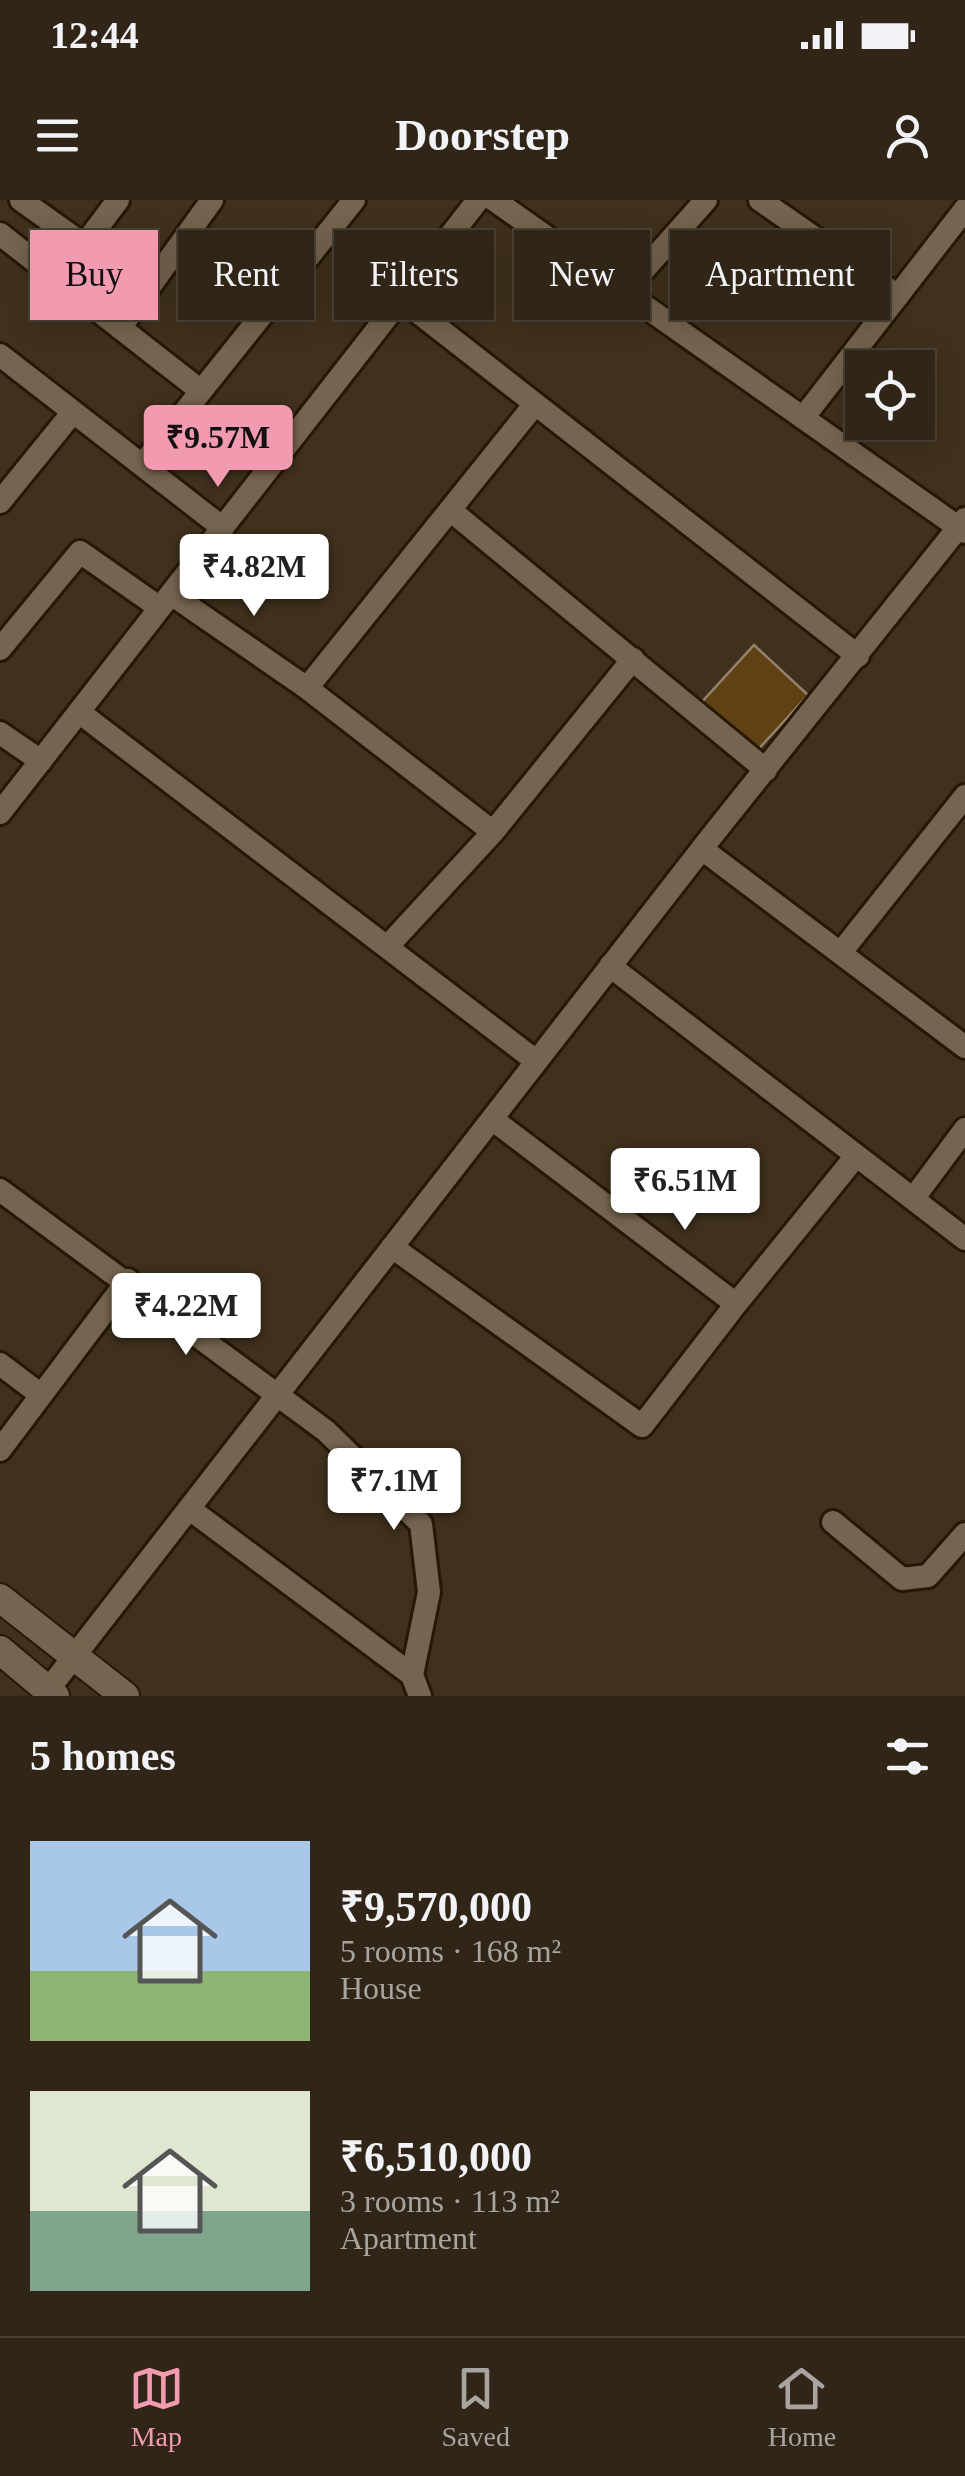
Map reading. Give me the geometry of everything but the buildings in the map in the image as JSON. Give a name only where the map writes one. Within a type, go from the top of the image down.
[{"type":"street","points":[[21,200],[63,230]]},
{"type":"street","points":[[95,230],[118,200]]},
{"type":"street","points":[[120,328],[212,200]]},
{"type":"street","points":[[142,465],[354,200]]},
{"type":"street","points":[[455,230],[478,200]]},
{"type":"street","points":[[494,200],[536,230]]},
{"type":"street","points":[[650,263],[706,200]]},
{"type":"street","points":[[760,200],[898,296]]},
{"type":"street","points":[[803,418],[965,209]]},
{"type":"street","points":[[0,234],[30,258]]},
{"type":"street","points":[[0,1650],[51,1693],[536,1060],[963,526],[650,310]]},
{"type":"street","points":[[110,320],[201,392]]},
{"type":"street","points":[[0,813],[385,320]]},
{"type":"street","points":[[428,320],[858,656]]},
{"type":"street","points":[[1,359],[223,528]]},
{"type":"street","points":[[306,688],[535,404]]},
{"type":"street","points":[[0,502],[73,412]]},
{"type":"street","points":[[450,510],[766,770]]},
{"type":"street","points":[[0,650],[80,552],[306,688],[493,832]]},
{"type":"street","points":[[387,947],[493,832],[633,659]]},
{"type":"street","points":[[78,712],[536,1060]]},
{"type":"street","points":[[0,733],[41,761]]},
{"type":"street","points":[[842,952],[965,796]]},
{"type":"street","points":[[702,849],[965,1048]]},
{"type":"street","points":[[610,966],[965,1239]]},
{"type":"street","points":[[492,1118],[736,1304]]},
{"type":"street","points":[[913,1199],[965,1129]]},
{"type":"street","points":[[392,1247],[642,1426],[856,1156]]},
{"type":"street","points":[[0,1190],[128,1280],[326,1430],[421,1524],[429,1592],[416,1686]]},
{"type":"street","points":[[0,1450],[128,1280]]},
{"type":"street","points":[[0,1364],[41,1395]]},
{"type":"street","points":[[191,1510],[416,1686]]},
{"type":"street","points":[[833,1522],[902,1579],[928,1576],[965,1534]]},
{"type":"street","points":[[0,1598],[125,1696]]}]
